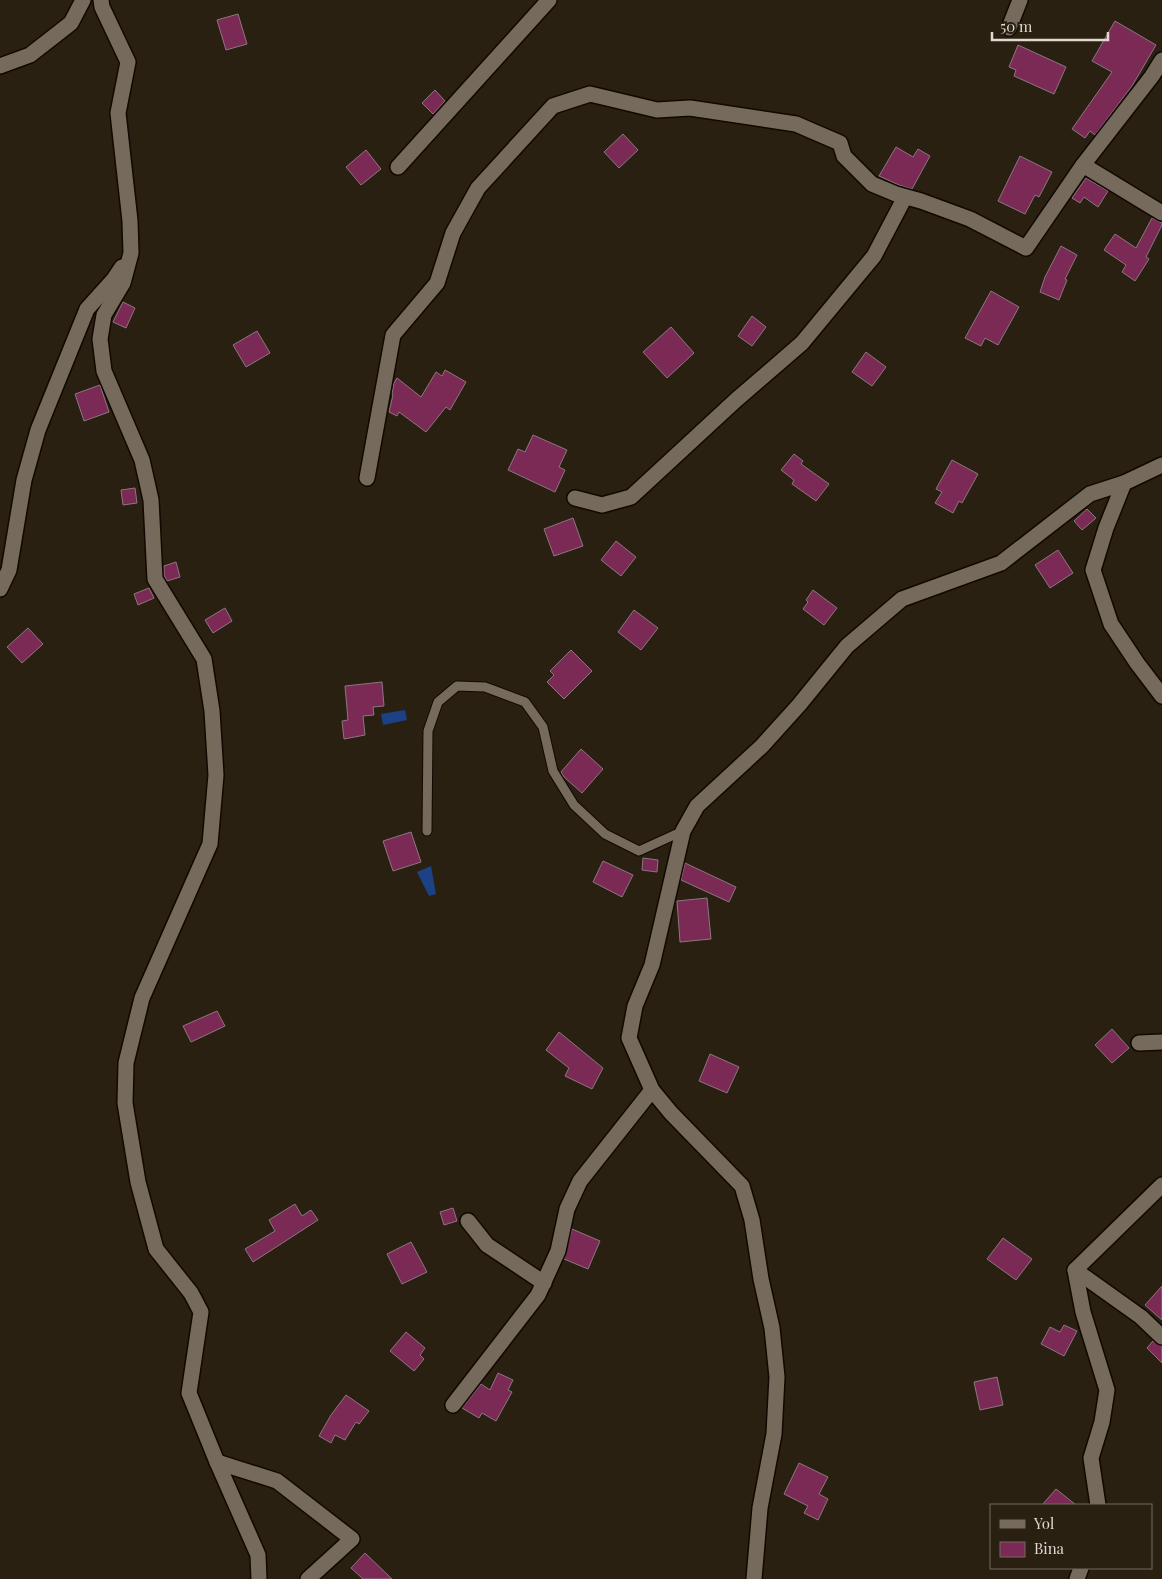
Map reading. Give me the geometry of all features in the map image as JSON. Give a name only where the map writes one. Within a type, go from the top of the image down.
[{"type":"street","points":[[0,66],[30,55],[64,29],[70,23],[83,0]]},
{"type":"street","points":[[101,0],[102,7],[128,62],[118,113],[132,253],[123,283],[104,315],[100,339],[104,371],[142,460],[151,500],[155,579],[204,659],[212,711],[216,774],[210,844],[142,998],[126,1062],[125,1103],[138,1182],[156,1249],[191,1293],[201,1312],[189,1393],[258,1555],[259,1579]]},
{"type":"street","points":[[398,167],[549,0]]},
{"type":"street","points":[[1009,28],[1020,0]]},
{"type":"street","points":[[366,478],[392,335],[437,283],[453,233],[478,188],[553,106],[590,94],[657,110],[690,108],[796,124],[840,143],[844,156],[872,184],[970,219],[1026,248],[1083,165],[1152,76],[1162,60]]},
{"type":"street","points":[[1083,165],[1162,213]]},
{"type":"street","points":[[575,498],[602,504],[631,497],[736,400],[802,343],[874,256],[905,197]]},
{"type":"street","points":[[0,589],[9,570],[24,480],[38,430],[86,309],[114,279],[132,253]]},
{"type":"street","points":[[754,1579],[760,1508],[774,1434],[777,1377],[772,1328],[761,1279],[752,1220],[742,1186],[652,1090],[629,1038],[635,1006],[652,965],[683,831],[698,806],[762,746],[799,705],[847,646],[902,599],[1001,563],[1090,494],[1124,483],[1162,465]]},
{"type":"street","points":[[1124,483],[1106,528],[1093,570],[1111,624],[1162,696]]},
{"type":"street","points":[[1137,663],[1145,661],[1162,677]]},
{"type":"street","points":[[1139,1043],[1162,1042]]},
{"type":"street","points":[[453,1405],[538,1295],[558,1251],[566,1209],[580,1180],[652,1090]]},
{"type":"street","points":[[1075,1270],[1162,1184]]},
{"type":"street","points":[[468,1221],[487,1245],[544,1283]]},
{"type":"street","points":[[1075,1270],[1141,1317],[1162,1336]]},
{"type":"street","points":[[1075,1270],[1083,1312],[1107,1390],[1102,1422],[1091,1458],[1098,1504]]},
{"type":"street","points":[[217,1462],[277,1481],[352,1539],[308,1579]]},
{"type":"lane","points":[[427,831],[428,731],[438,702],[457,686],[485,688],[525,702],[544,727],[553,771],[574,805],[605,834],[640,851],[683,831]]},
{"type":"water","points":[[405,710],[407,720],[383,725],[381,714]]},
{"type":"water","points":[[431,866],[436,894],[429,896],[417,872]]},
{"type":"building","points":[[238,14],[247,44],[226,50],[217,20]]},
{"type":"building","points":[[1115,21],[1156,45],[1132,86],[1095,135],[1090,131],[1085,138],[1072,129],[1112,72],[1092,61]]},
{"type":"building","points":[[1018,45],[1066,67],[1054,94],[1014,76],[1016,70],[1009,67]]},
{"type":"building","points":[[435,90],[445,101],[433,114],[422,103]]},
{"type":"building","points":[[623,134],[638,150],[619,168],[604,152]]},
{"type":"building","points":[[896,147],[913,157],[918,149],[930,156],[912,189],[879,176]]},
{"type":"building","points":[[366,150],[381,169],[361,185],[346,167]]},
{"type":"building","points":[[1020,156],[1052,172],[1039,197],[1035,195],[1025,214],[998,201]]},
{"type":"building","points":[[1086,178],[1108,191],[1098,207],[1084,197],[1080,203],[1072,198]]},
{"type":"building","points":[[1152,218],[1162,223],[1162,225],[1146,257],[1149,259],[1135,281],[1122,272],[1126,265],[1104,250],[1115,234],[1136,248]]},
{"type":"building","points":[[1061,246],[1077,255],[1065,279],[1067,280],[1059,300],[1040,292],[1045,277]]},
{"type":"building","points":[[991,291],[1019,307],[998,345],[985,338],[981,346],[965,338]]},
{"type":"building","points":[[123,302],[135,308],[126,328],[113,322]]},
{"type":"building","points":[[752,316],[766,327],[752,346],[738,336]]},
{"type":"building","points":[[671,327],[694,353],[667,378],[643,352]]},
{"type":"building","points":[[257,331],[270,353],[246,367],[233,345]]},
{"type":"building","points":[[866,352],[886,367],[872,386],[852,372]]},
{"type":"building","points":[[445,370],[466,382],[450,410],[446,407],[426,432],[399,412],[397,416],[389,412],[394,383],[397,378],[421,397],[436,372],[442,376]]},
{"type":"building","points":[[100,385],[109,412],[84,421],[75,394]]},
{"type":"building","points":[[533,435],[567,450],[559,467],[565,470],[555,492],[508,470],[518,449],[525,452]]},
{"type":"building","points":[[794,454],[803,461],[801,464],[829,484],[816,501],[792,484],[794,480],[781,470]]},
{"type":"building","points":[[952,460],[978,474],[962,503],[959,501],[953,513],[935,503],[942,492],[936,489]]},
{"type":"building","points":[[135,488],[137,503],[123,505],[121,490]]},
{"type":"building","points":[[1087,509],[1096,518],[1082,530],[1074,521]]},
{"type":"building","points":[[573,518],[583,546],[554,556],[544,529]]},
{"type":"building","points":[[616,541],[636,557],[621,576],[601,560]]},
{"type":"building","points":[[1058,550],[1073,573],[1050,588],[1035,565]]},
{"type":"building","points":[[176,562],[180,577],[167,581],[164,575],[164,566]]},
{"type":"building","points":[[149,588],[154,598],[138,605],[134,594]]},
{"type":"building","points":[[813,590],[837,608],[824,625],[803,609],[808,602],[806,600]]},
{"type":"building","points":[[225,608],[232,621],[213,633],[205,620]]},
{"type":"building","points":[[634,610],[658,628],[641,650],[618,632]]},
{"type":"building","points":[[28,628],[43,644],[22,663],[7,647]]},
{"type":"building","points":[[571,650],[592,671],[564,699],[547,682],[554,675],[550,671]]},
{"type":"building","points":[[382,682],[384,706],[373,707],[374,715],[363,716],[365,735],[344,739],[342,721],[348,720],[345,686]]},
{"type":"building","points":[[581,749],[603,769],[582,793],[561,772]]},
{"type":"building","points":[[411,832],[421,862],[393,871],[383,841]]},
{"type":"building","points":[[643,858],[658,860],[657,872],[642,870]]},
{"type":"building","points":[[603,861],[633,875],[622,897],[593,882]]},
{"type":"building","points":[[685,863],[736,887],[729,902],[681,880]]},
{"type":"building","points":[[707,898],[711,939],[680,942],[677,901]]},
{"type":"building","points":[[217,1011],[225,1026],[191,1042],[183,1026]]},
{"type":"building","points":[[1112,1029],[1129,1048],[1112,1063],[1095,1045]]},
{"type":"building","points":[[559,1032],[603,1068],[592,1089],[565,1076],[569,1068],[546,1050]]},
{"type":"building","points":[[710,1054],[739,1067],[727,1093],[699,1081]]},
{"type":"building","points":[[295,1204],[302,1216],[311,1210],[318,1220],[253,1262],[245,1249],[275,1231],[269,1220]]},
{"type":"building","points":[[453,1208],[457,1221],[444,1225],[440,1212]]},
{"type":"building","points":[[572,1229],[600,1241],[588,1269],[564,1259]]},
{"type":"building","points":[[1003,1238],[1032,1259],[1016,1280],[987,1259]]},
{"type":"building","points":[[411,1242],[427,1272],[402,1284],[387,1254]]},
{"type":"building","points":[[1162,1286],[1162,1320],[1145,1305]]},
{"type":"building","points":[[1064,1325],[1077,1331],[1064,1356],[1041,1344],[1050,1327],[1060,1332]]},
{"type":"building","points":[[406,1332],[425,1348],[420,1355],[424,1359],[414,1371],[390,1351]]},
{"type":"building","points":[[1153,1341],[1162,1346],[1162,1363],[1147,1348]]},
{"type":"building","points":[[498,1373],[513,1380],[508,1390],[512,1392],[496,1421],[482,1413],[479,1418],[462,1408],[481,1384],[490,1390]]},
{"type":"building","points":[[997,1377],[1003,1405],[980,1410],[974,1382]]},
{"type":"building","points":[[346,1395],[369,1411],[359,1424],[356,1422],[345,1440],[335,1435],[331,1443],[319,1436],[331,1415]]},
{"type":"building","points":[[799,1463],[828,1477],[819,1494],[828,1499],[818,1520],[804,1513],[808,1506],[784,1494]]},
{"type":"building","points":[[1056,1489],[1075,1504],[1043,1504]]},
{"type":"building","points":[[365,1553],[392,1579],[363,1579],[351,1568]]}]
